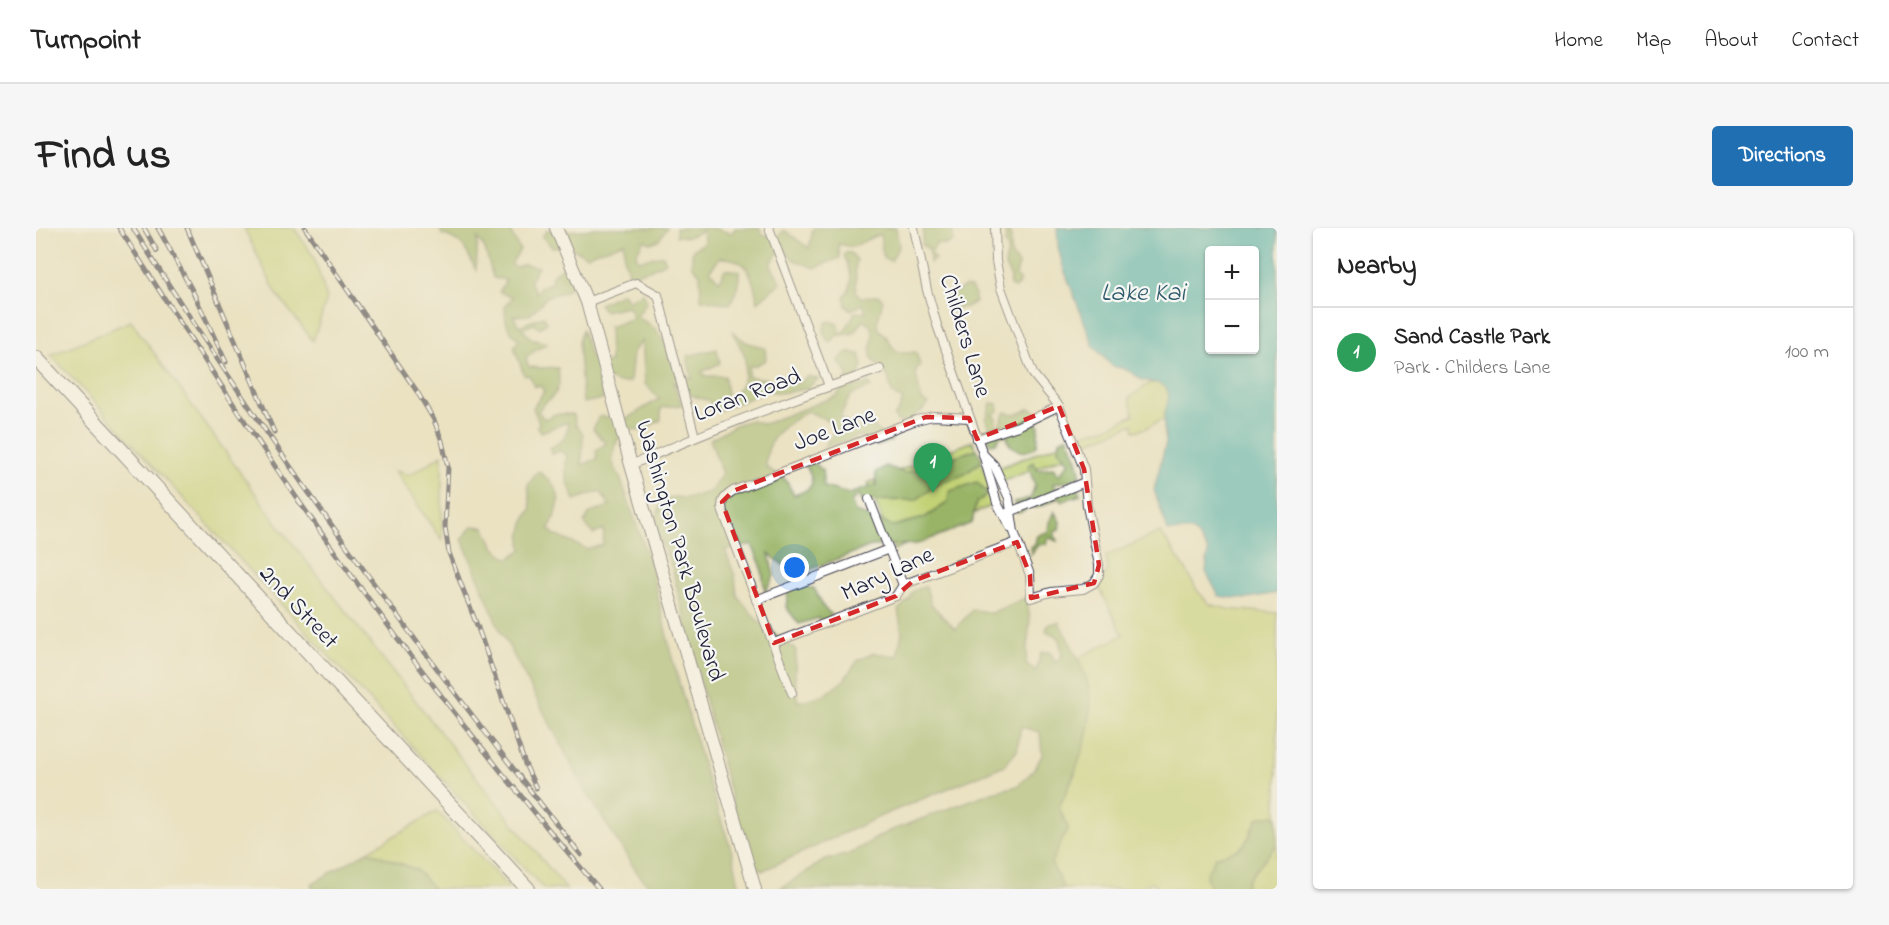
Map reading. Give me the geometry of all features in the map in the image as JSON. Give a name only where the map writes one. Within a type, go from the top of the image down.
[{"type":"main road","name":"2nd Street","points":[[36,358],[528,889]]},
{"type":"street","name":"Washington Park Boulevard","points":[[556,228],[587,302],[631,465],[755,889]]},
{"type":"street","points":[[769,228],[829,386]]},
{"type":"street","name":"Childers Lane","points":[[914,228],[937,326],[1003,514],[1014,532]]},
{"type":"street","points":[[995,228],[996,261],[1001,288],[1033,374],[1059,406],[1083,469],[1085,482],[1003,514]]},
{"type":"street","points":[[587,302],[636,283],[658,295],[695,437]]},
{"type":"street","name":"Loran Road","points":[[631,465],[695,437],[880,369]]},
{"type":"street","points":[[977,439],[1018,426],[1059,406]]},
{"type":"street","name":"Joe Lane","points":[[756,600],[723,512],[722,502],[734,491],[916,420],[933,416],[969,418]]},
{"type":"street","name":"Childers Lane","points":[[983,454],[996,469],[1009,498],[1014,532],[1030,575],[1031,598],[1051,592],[1083,589],[1094,583],[1099,575],[1085,482]]},
{"type":"street","points":[[869,499],[903,585]]},
{"type":"street","name":"Mary Lane","points":[[774,643],[896,596],[903,585],[1017,542]]},
{"type":"street","points":[[792,693],[756,600],[889,549]]},
{"type":"highlighted area","points":[[1059,406],[1084,469],[1099,565],[1094,583],[1031,598],[1030,575],[1017,542],[913,581],[896,596],[774,643],[722,502],[733,491],[926,417],[969,418],[977,439]]},
{"type":"green space","points":[[244,228],[294,228],[314,257],[327,299],[313,341],[276,293]]},
{"type":"green space","points":[[441,228],[512,228],[511,233],[520,250],[511,264],[515,267],[525,264],[538,267],[530,281],[536,293],[540,287],[551,283],[552,275],[562,267],[572,278],[573,285],[564,292],[548,296],[530,315],[513,316],[519,326],[544,316],[547,323],[539,328],[534,324],[522,329],[532,339],[547,343],[526,357],[528,366],[558,368],[557,391],[538,411],[544,419],[555,414],[573,414],[576,425],[583,434],[582,465],[597,459],[596,451],[606,443],[593,429],[599,416],[626,419],[659,399],[645,384],[642,341],[633,352],[630,382],[619,383],[604,378],[603,399],[583,403],[578,342],[582,330],[590,355],[600,363],[610,362],[609,327],[633,318],[628,306],[604,311],[599,304],[623,293],[628,301],[643,292],[647,302],[637,316],[661,336],[672,362],[683,374],[692,379],[687,356],[717,349],[720,363],[702,372],[705,376],[725,376],[727,395],[731,396],[739,388],[745,372],[744,355],[733,332],[746,342],[765,348],[766,360],[749,366],[748,376],[785,380],[797,384],[808,376],[818,379],[806,389],[781,393],[767,391],[721,410],[712,410],[710,401],[693,396],[673,382],[682,405],[661,408],[661,420],[641,431],[626,428],[616,443],[612,461],[621,480],[651,566],[671,654],[705,772],[733,855],[740,889],[652,889],[636,871],[584,788],[499,628],[462,539],[472,526],[484,527],[495,548],[509,559],[522,549],[523,528],[531,509],[528,485],[538,471],[553,484],[557,491],[557,512],[549,529],[555,535],[587,549],[603,545],[604,530],[594,534],[584,523],[590,513],[610,506],[600,491],[575,500],[567,478],[567,456],[560,451],[552,454],[549,448],[563,438],[567,432],[568,422],[541,432],[537,427],[539,423],[533,408],[544,391],[539,385],[534,387],[530,376],[524,375],[514,347],[519,339],[509,328],[505,311],[505,306],[513,297],[499,292],[506,280],[493,278],[485,249],[478,238],[476,270],[460,243],[441,234]]},
{"type":"green space","points":[[594,228],[667,228],[659,240],[651,243],[644,240],[636,254],[638,260],[663,255],[666,262],[630,275],[624,259],[624,242],[587,256],[569,247],[552,247],[542,237],[547,230],[577,231]]},
{"type":"green space","points":[[676,228],[711,228],[732,233],[735,228],[760,228],[762,234],[777,238],[784,230],[809,248],[813,228],[896,228],[899,246],[891,261],[883,258],[880,234],[852,247],[838,244],[840,258],[815,268],[794,260],[782,247],[770,264],[781,282],[758,302],[751,277],[744,265],[738,261],[720,258],[710,270],[719,281],[725,269],[739,271],[737,288],[730,304],[701,299],[700,274],[692,265],[692,250],[704,243],[703,231],[687,237],[676,236]]},
{"type":"green space","points":[[924,228],[949,228],[953,233],[953,242],[944,245],[937,243],[931,254],[935,259],[930,263],[929,249],[922,245]]},
{"type":"green space","points":[[1003,228],[1011,229],[1009,234],[1011,236],[1011,255],[1018,264],[1015,275],[1019,279],[1019,284],[1015,288],[1010,286],[1010,276],[1005,267],[1008,249]]},
{"type":"green space","points":[[846,252],[851,253],[857,260],[856,292],[862,298],[878,295],[883,300],[877,323],[879,330],[895,350],[906,353],[916,352],[920,365],[916,370],[918,385],[922,400],[928,404],[908,421],[898,422],[894,417],[903,399],[897,398],[892,393],[888,377],[872,358],[873,333],[869,325],[864,320],[854,333],[836,336],[831,343],[828,342],[823,332],[826,322],[830,321],[837,323],[840,332],[844,333],[855,312],[866,313],[863,304],[851,310],[846,306],[844,296],[851,282],[850,271],[844,256]]},
{"type":"green space","points":[[965,287],[971,288],[975,295],[975,302],[966,307],[947,311],[944,306],[946,297]]},
{"type":"green space","points":[[131,321],[279,526],[566,889],[544,889],[51,355]]},
{"type":"green space","points":[[846,352],[860,354],[863,367],[853,387],[869,383],[871,387],[851,395],[840,416],[856,430],[871,423],[892,441],[877,446],[860,436],[824,447],[835,431],[829,421],[807,411],[783,427],[773,439],[767,456],[766,467],[785,479],[794,495],[807,490],[812,483],[804,462],[808,457],[822,470],[824,487],[849,494],[876,485],[876,472],[886,466],[905,473],[977,449],[983,460],[965,474],[937,485],[916,500],[861,501],[858,495],[851,502],[855,512],[893,526],[924,518],[947,503],[950,491],[977,482],[988,494],[976,503],[972,523],[917,544],[871,546],[809,570],[787,568],[769,554],[774,576],[765,592],[761,565],[752,545],[725,550],[735,576],[737,595],[757,620],[796,650],[795,676],[798,702],[826,694],[844,680],[858,660],[874,653],[897,656],[902,633],[898,610],[913,591],[926,586],[931,604],[955,629],[973,609],[991,613],[1027,597],[1030,620],[1026,663],[1036,671],[1041,653],[1050,652],[1056,663],[1062,655],[1059,638],[1046,631],[1048,624],[1059,622],[1082,669],[1090,701],[1090,716],[1083,748],[1072,780],[1059,807],[1068,828],[1051,863],[1064,889],[779,889],[825,860],[849,854],[887,832],[992,792],[1017,786],[1033,771],[1042,755],[1040,732],[1021,727],[1017,751],[1005,765],[881,816],[762,871],[747,857],[672,567],[653,525],[662,502],[674,497],[686,498],[710,492],[722,474],[710,439],[737,424],[751,420],[764,424],[836,396],[844,387],[848,374],[838,361]]},
{"type":"green space","points":[[1150,383],[1158,383],[1167,388],[1169,397],[1164,419],[1144,429],[1134,431],[1133,424],[1089,442],[1082,450],[1077,435],[1105,428],[1134,415],[1129,398]]},
{"type":"green space","points":[[991,403],[998,404],[999,410],[993,415],[996,418],[996,426],[999,426],[1005,412],[1018,414],[1030,408],[1036,411],[1039,421],[1035,424],[1039,425],[1037,446],[1020,451],[1009,444],[1007,436],[1000,436],[996,443],[990,444],[985,430],[990,428],[986,420]]},
{"type":"green space","points":[[1067,436],[1080,476],[1053,484],[1055,488],[1079,489],[1080,495],[1062,501],[1060,497],[1034,508],[1028,501],[1025,511],[1017,513],[1014,502],[1031,498],[1035,485],[1028,466],[1033,462],[1038,470],[1053,468],[1059,475],[1069,462],[1058,450],[1060,440]]},
{"type":"green space","points":[[973,441],[997,503],[894,550],[868,483]]},
{"type":"green space","points":[[1068,441],[1073,453],[1002,482],[996,469]]},
{"type":"green space","points":[[442,455],[442,541],[394,471],[410,475]]},
{"type":"green space","points":[[1054,511],[1060,522],[1059,530],[1054,532],[1057,541],[1048,537],[1046,544],[1038,545],[1031,554],[1030,547],[1035,544],[1037,535],[1048,532]]},
{"type":"green space","points":[[1160,532],[1197,590],[1209,604],[1228,609],[1277,613],[1277,818],[1274,815],[1251,830],[1247,844],[1229,854],[1216,857],[1206,875],[1210,889],[1161,889],[1152,882],[1136,889],[1064,889],[1050,863],[1068,828],[1058,808],[1075,774],[1089,688],[1078,658],[1123,635],[1098,585],[1108,570],[1106,556]]},
{"type":"green space","points":[[789,585],[814,588],[824,608],[831,614],[829,625],[824,627],[819,618],[799,624],[786,607]]},
{"type":"green space","points":[[437,811],[510,889],[434,889],[417,870],[368,851]]},
{"type":"green space","points":[[1274,815],[1277,818],[1277,844],[1247,880],[1246,889],[1210,889],[1206,875],[1216,856],[1241,848],[1248,840],[1258,818]]},
{"type":"green space","points":[[1277,844],[1277,889],[1246,889],[1247,880]]},
{"type":"green space","points":[[368,851],[417,870],[434,889],[313,889],[311,884]]},
{"type":"water","name":"Lake Kai","points":[[1057,228],[1277,228],[1277,593],[1244,599],[1219,596],[1206,572],[1208,551],[1198,536],[1191,531],[1168,531],[1154,490],[1166,442],[1164,416],[1169,397],[1167,389],[1158,383],[1142,380],[1128,370],[1112,366],[1094,347],[1063,267],[1058,247]]},
{"type":"railway","points":[[119,228],[296,497],[368,598],[480,746],[599,889]]},
{"type":"railway","points":[[133,228],[238,390],[348,548],[463,703],[581,855]]},
{"type":"railway","points":[[144,228],[157,251]]},
{"type":"railway","points":[[158,228],[193,292],[226,362]]},
{"type":"railway","points":[[187,228],[274,432]]},
{"type":"railway","points":[[305,228],[434,420],[448,467],[445,527],[449,553],[478,628],[525,764],[536,788]]},
{"type":"place","name":"Sand Castle Park","points":[[933,493]]}]
